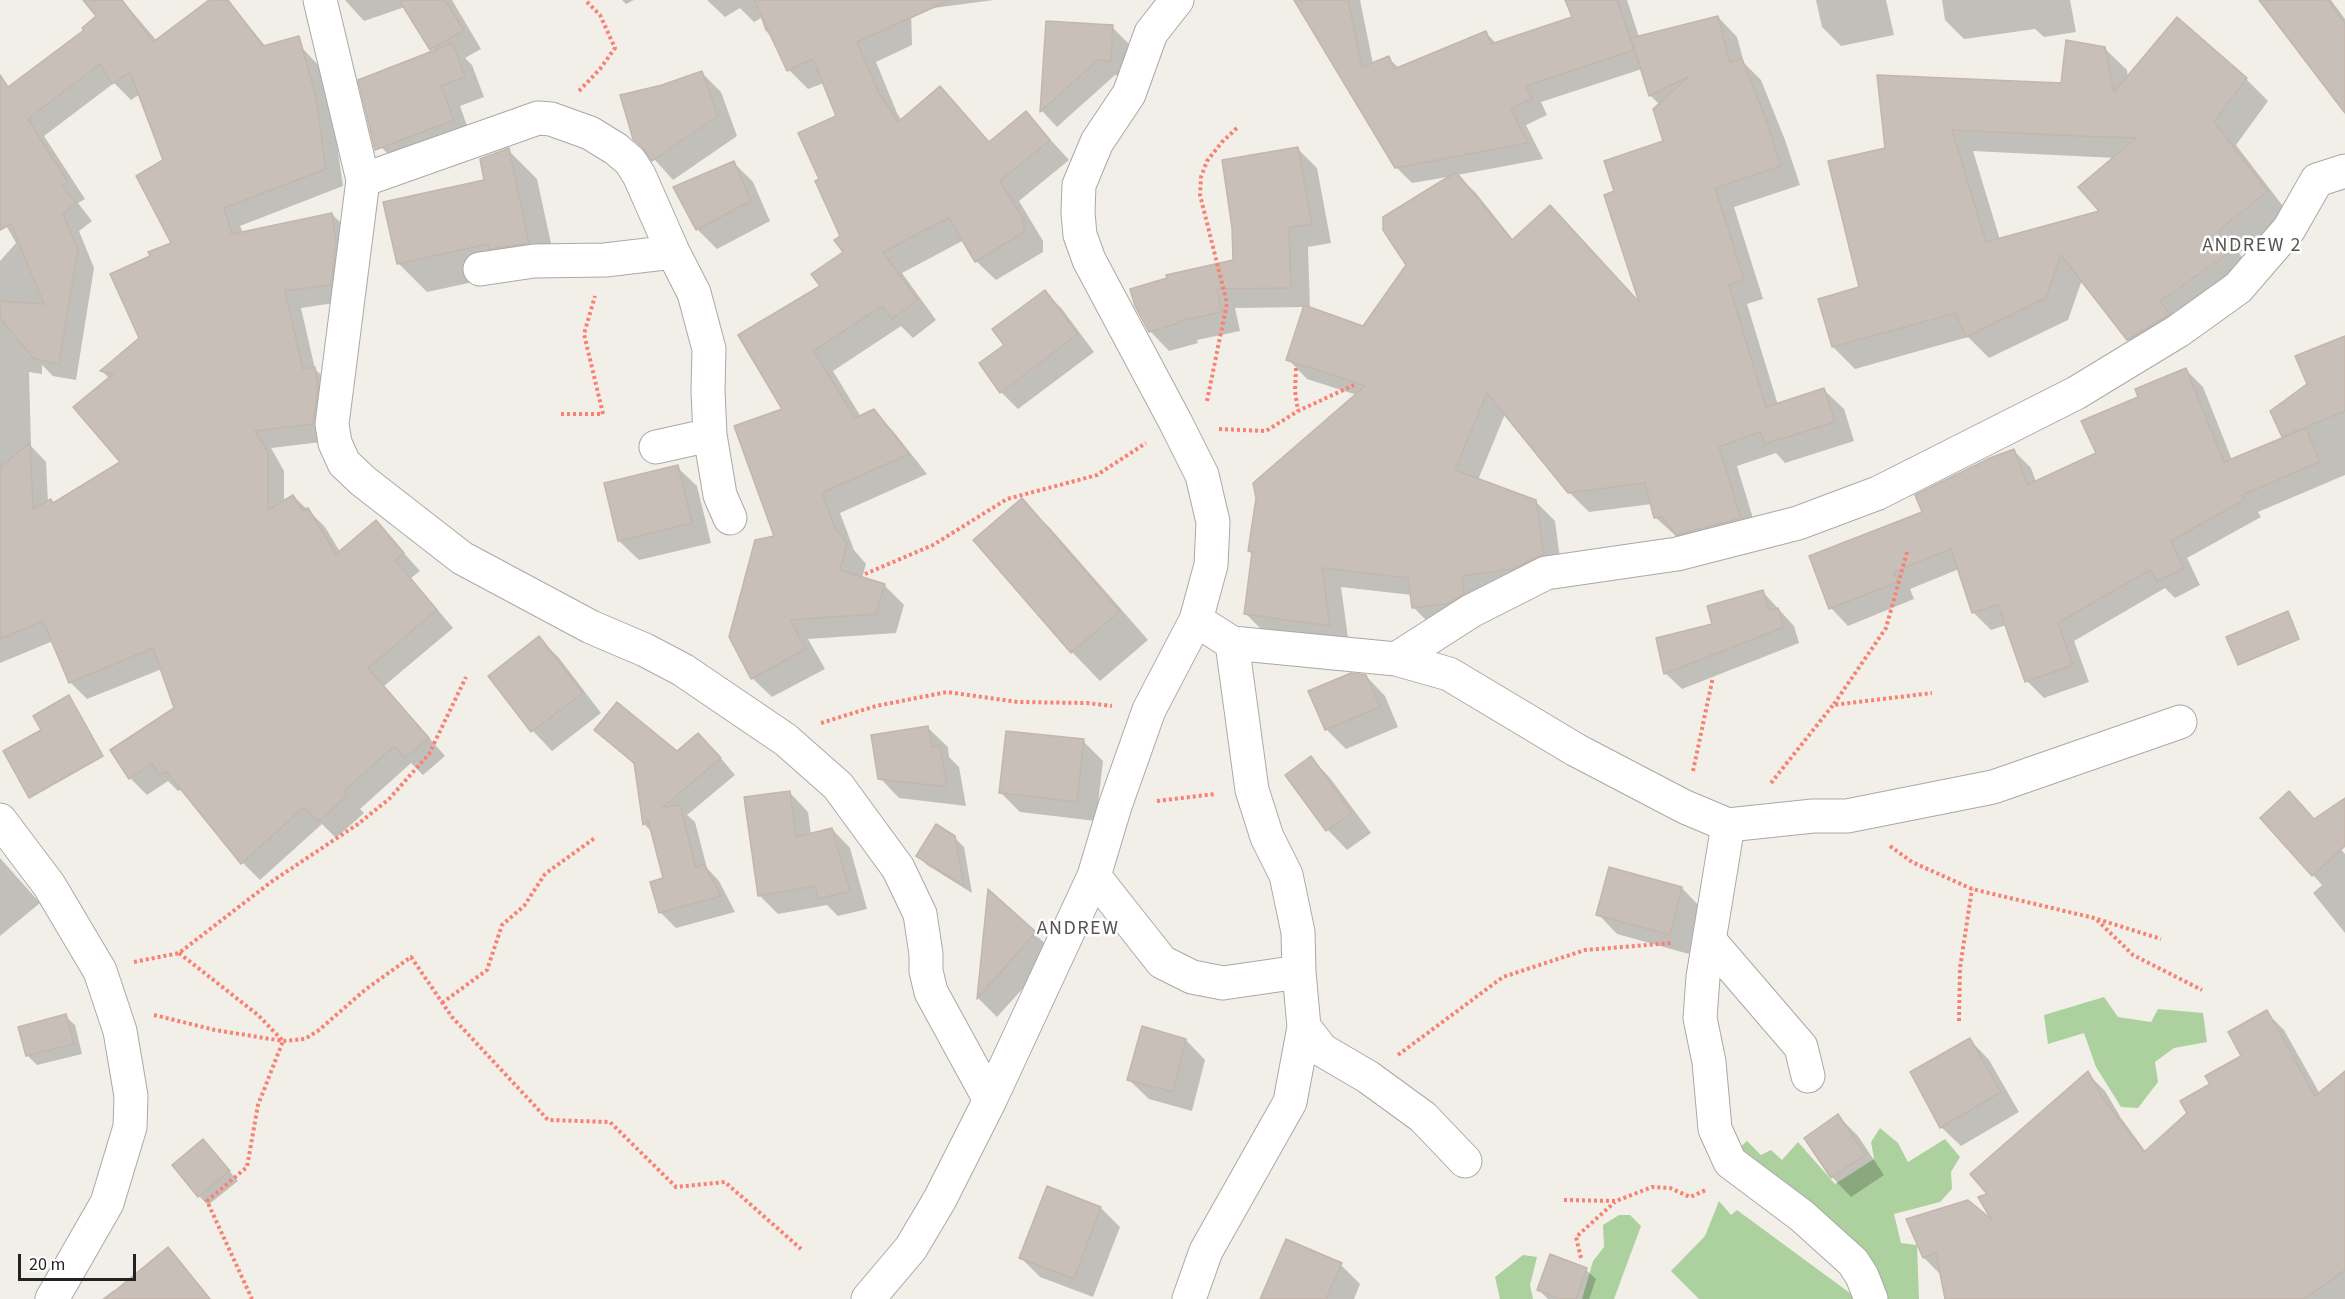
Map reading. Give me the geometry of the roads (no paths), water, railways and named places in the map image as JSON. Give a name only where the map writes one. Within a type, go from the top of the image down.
[{"type":"street","points":[[320,0],[363,180],[332,424],[335,443],[344,463],[363,481],[462,558],[600,631],[645,650],[683,670],[786,740],[838,786],[898,868],[920,914],[926,971],[931,992],[990,1100]]},
{"type":"street","points":[[868,1299],[917,1238],[940,1199],[990,1100],[1094,876],[1115,806],[1149,710],[1196,620],[1211,565],[1213,522],[1190,426],[1089,260],[1080,235],[1078,213],[1079,185],[1097,142],[1129,94],[1151,33],[1177,0]]},
{"type":"street","points":[[363,180],[538,118],[551,119],[590,133],[616,149],[630,162],[639,175],[694,293],[710,349],[708,391],[710,435],[720,495],[730,518]]},
{"type":"street","points":[[1396,659],[1471,610],[1546,573],[1677,554],[1798,523],[1878,493],[2003,431],[2076,393],[2210,310],[2238,288],[2289,229],[2318,180],[2345,171]]},
{"type":"street","points":[[480,269],[534,261],[605,260],[673,252]]},
{"type":"street","points":[[656,447],[710,435]]},
{"type":"street","points":[[1196,620],[1232,643],[1396,659],[1449,674],[1576,750],[1685,807],[1739,824],[1813,816],[1847,816],[1993,787],[2180,722]]},
{"type":"street","points":[[1189,1299],[1206,1251],[1290,1102],[1304,1027],[1298,932],[1286,875],[1267,837],[1251,790],[1232,643]]},
{"type":"street","points":[[0,820],[49,885],[100,970],[120,1031],[131,1096],[130,1127],[107,1203],[52,1299]]},
{"type":"street","points":[[1739,824],[1708,940],[1703,977],[1700,1018],[1709,1062],[1715,1129],[1730,1162],[1802,1216],[1848,1257],[1862,1276],[1871,1299]]},
{"type":"street","points":[[1094,876],[1162,962],[1192,977],[1223,983],[1299,972]]},
{"type":"street","points":[[1708,940],[1801,1047],[1808,1076]]},
{"type":"street","points":[[1304,1027],[1322,1050],[1368,1077],[1424,1117],[1465,1161]]},
{"type":"district","name":"ANDREW 2","points":[[2252,247]]},
{"type":"district","name":"ANDREW","points":[[1078,930]]}]
